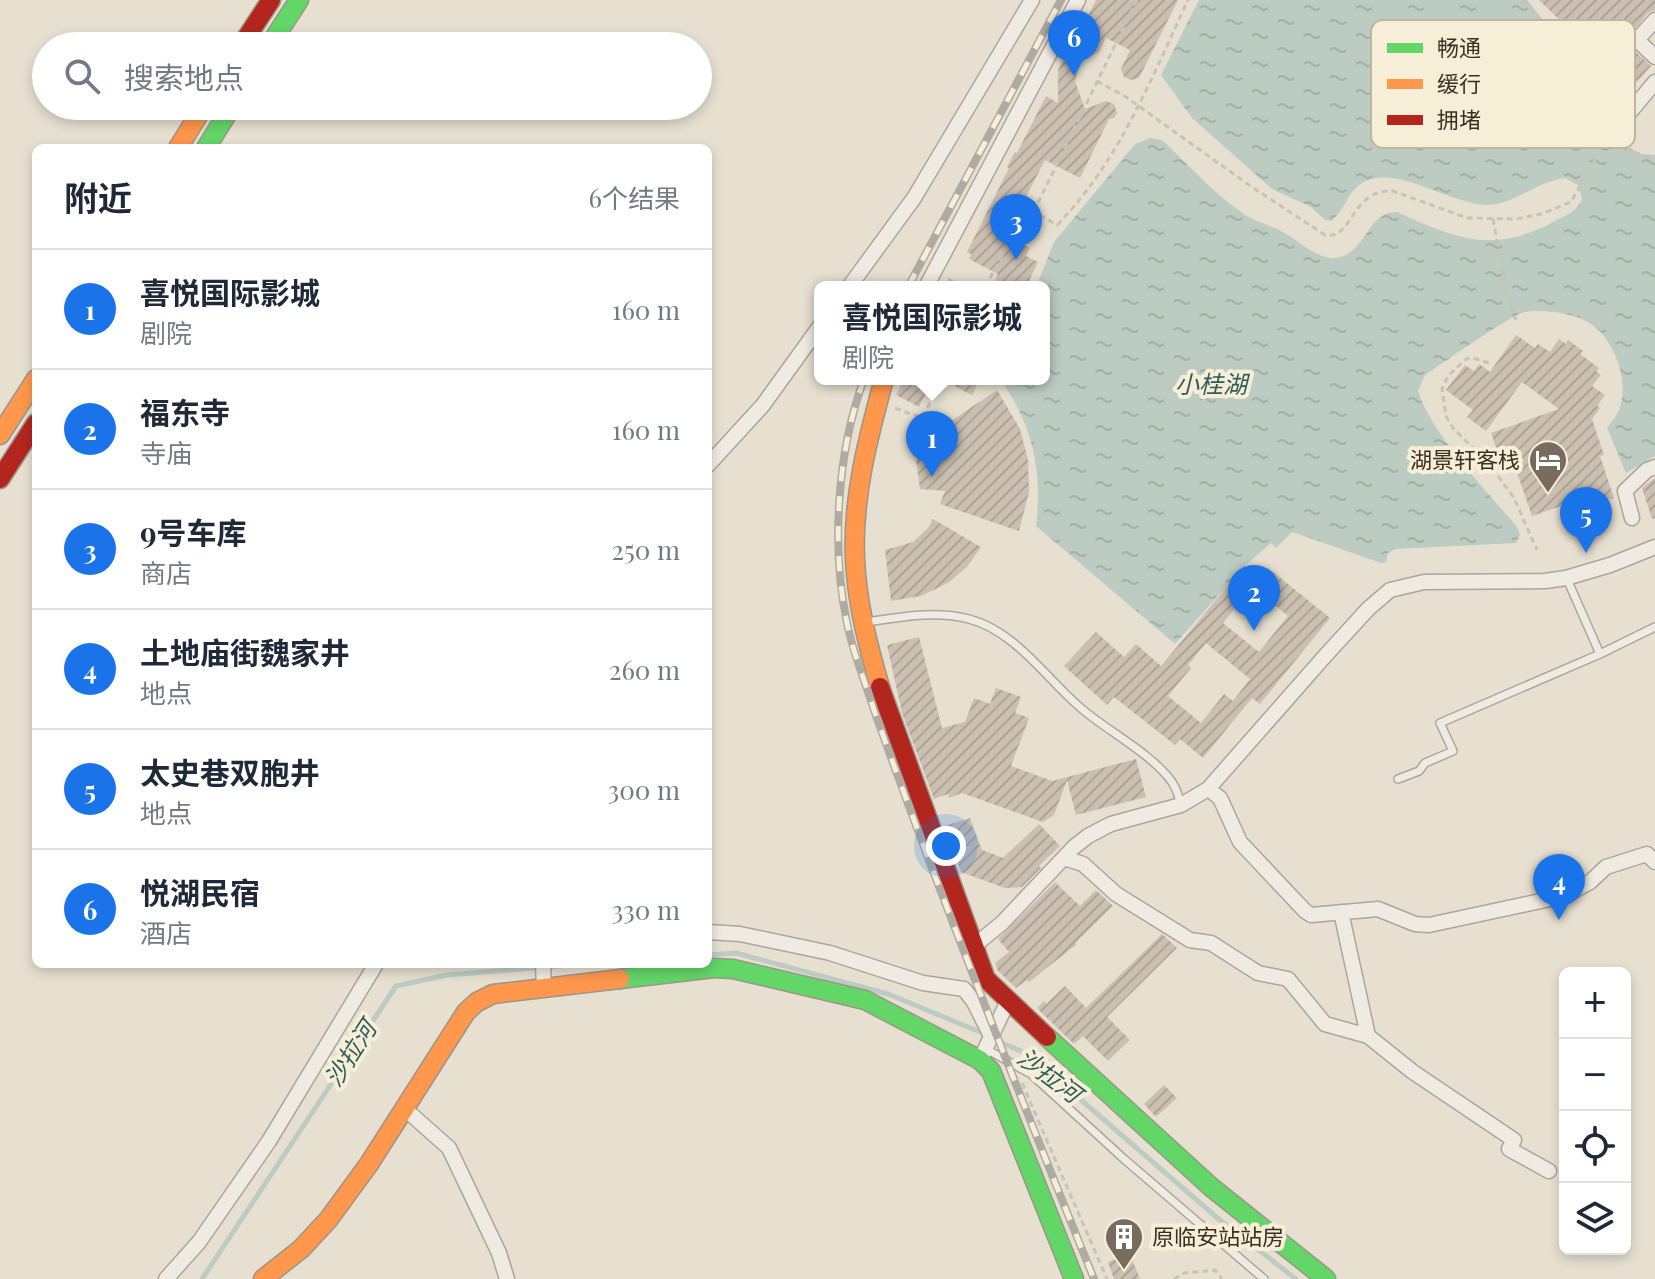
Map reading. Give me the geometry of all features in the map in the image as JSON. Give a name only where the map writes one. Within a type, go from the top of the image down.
[{"type":"street","points":[[255,32],[271,0]]},
{"type":"street","points":[[278,32],[299,0]]},
{"type":"street","points":[[853,281],[914,198],[1032,0]]},
{"type":"street","points":[[929,281],[1078,0]]},
{"type":"street","points":[[1655,20],[1637,40],[1655,57]]},
{"type":"street","points":[[1635,106],[1655,82]]},
{"type":"street","points":[[180,144],[195,120]]},
{"type":"street","points":[[208,144],[223,120]]},
{"type":"street","points":[[712,461],[763,405],[814,334]]},
{"type":"street","points":[[0,435],[32,385]]},
{"type":"street","points":[[882,385],[866,447],[856,518],[855,559],[864,622],[878,685],[986,979],[1004,1008],[1211,1187],[1326,1279]]},
{"type":"street","points":[[0,479],[32,429]]},
{"type":"street","points":[[1632,518],[1625,491],[1647,470],[1655,467]]},
{"type":"street","points":[[974,946],[1002,923],[1074,847],[1099,829],[1181,805],[1208,789],[1325,656],[1390,590],[1424,582],[1545,581],[1566,578],[1655,547]]},
{"type":"street","points":[[1208,789],[1220,798],[1240,842],[1311,915],[1378,909],[1415,924],[1429,925],[1564,896],[1590,882],[1612,864],[1647,854],[1654,858]]},
{"type":"street","points":[[1064,858],[1083,864],[1116,894],[1190,940],[1211,943],[1258,973],[1288,979],[1325,1024],[1368,1036],[1413,1072],[1514,1140],[1509,1149],[1549,1171]]},
{"type":"street","points":[[1341,912],[1368,1036]]},
{"type":"street","points":[[712,932],[740,934],[830,953],[923,983],[964,989],[974,1002],[991,1071],[1074,1279]]},
{"type":"street","points":[[166,1279],[199,1242],[269,1141],[370,968]]},
{"type":"street","points":[[543,968],[544,984]]},
{"type":"street","points":[[263,1279],[301,1249],[328,1220],[369,1164],[443,1044],[477,1002],[493,994],[544,984],[694,969],[733,969],[865,1000],[986,1048]]},
{"type":"street","points":[[986,1048],[1004,1008]]},
{"type":"street","points":[[404,1108],[449,1148],[493,1241],[507,1279]]},
{"type":"lane","points":[[1566,578],[1600,654]]},
{"type":"lane","points":[[864,622],[942,614],[971,619],[993,629],[1018,648],[1079,707],[1156,765],[1173,783],[1181,805]]},
{"type":"lane","points":[[1398,779],[1453,751],[1440,723],[1655,627]]},
{"type":"lane","points":[[986,1048],[1031,1074],[1264,1279]]},
{"type":"path","points":[[988,281],[1019,225],[1039,201],[1137,0]]},
{"type":"path","points":[[1031,210],[1057,225],[1080,201],[1114,154],[1188,0]]},
{"type":"path","points":[[1524,0],[1540,20]]},
{"type":"path","points":[[1097,81],[1138,106],[1249,185],[1325,235],[1332,236],[1341,232],[1364,198],[1381,190],[1393,191],[1467,218],[1516,219],[1541,214],[1571,202],[1602,148]]},
{"type":"path","points":[[1625,148],[1641,156],[1655,157]]},
{"type":"path","points":[[1493,219],[1507,294],[1516,320]]},
{"type":"path","points":[[1489,363],[1466,359],[1448,376],[1442,397],[1446,416],[1453,428],[1489,464],[1514,498],[1537,550]]},
{"type":"path","points":[[877,400],[922,418],[936,385]]},
{"type":"path","points":[[1014,1065],[1107,1279]]},
{"type":"path","points":[[1174,1279],[1184,1273],[1215,1270],[1222,1279]]},
{"type":"water","name":"小桂湖","points":[[1199,0],[1527,0],[1543,20],[1371,20],[1371,148],[1630,148],[1642,154],[1655,155],[1655,456],[1626,473],[1607,428],[1620,407],[1621,373],[1613,350],[1599,331],[1584,320],[1568,315],[1525,312],[1425,375],[1418,391],[1435,426],[1448,444],[1517,527],[1520,535],[1516,543],[1396,549],[1388,553],[1386,562],[1381,563],[1292,532],[1276,548],[1271,543],[1245,566],[1175,644],[1036,526],[1038,486],[1033,448],[1020,413],[1004,385],[1050,385],[1050,281],[1038,281],[1054,242],[1135,144],[1150,138],[1162,140],[1244,214],[1283,232],[1319,255],[1335,258],[1351,251],[1374,223],[1388,213],[1397,212],[1456,235],[1492,240],[1531,232],[1570,213],[1582,199],[1578,185],[1565,178],[1545,183],[1508,201],[1488,205],[1457,199],[1407,181],[1376,178],[1357,187],[1336,217],[1331,221],[1325,220],[1311,207],[1272,189],[1192,118],[1161,75]]},
{"type":"building","points":[[1096,0],[1178,0],[1139,78],[1131,80],[1124,77],[1121,69],[1130,50],[1106,38],[1099,52],[1081,62],[1075,81],[1085,109],[1106,101],[1114,104],[1117,113],[1109,119],[1080,178],[1045,160],[1006,236],[1030,248],[1026,256],[1038,262],[1029,281],[995,281],[998,274],[969,259],[971,254],[967,252],[1007,167],[1046,96],[1058,103],[1058,70],[1066,53],[1080,39],[1087,26],[1084,24]]},
{"type":"building","points":[[1539,0],[1655,0],[1655,10],[1648,13],[1635,29],[1635,20],[1560,20]]},
{"type":"building","points":[[1635,52],[1651,66],[1635,84]]},
{"type":"building","points":[[1516,335],[1535,348],[1538,344],[1550,352],[1559,339],[1566,344],[1568,340],[1599,368],[1596,371],[1601,375],[1592,386],[1605,395],[1592,419],[1614,498],[1588,507],[1585,498],[1532,516],[1514,464],[1508,466],[1505,457],[1500,459],[1491,433],[1559,409],[1522,382],[1486,431],[1467,417],[1473,410],[1446,390],[1465,365],[1474,371],[1479,364],[1490,372]]},
{"type":"building","points":[[901,385],[930,385],[919,407],[896,395]]},
{"type":"building","points":[[952,385],[977,385],[972,395]]},
{"type":"building","points":[[997,390],[1020,429],[1028,460],[1029,492],[1019,531],[940,504],[945,491],[920,489],[916,460],[937,448],[929,436]]},
{"type":"building","points":[[1655,478],[1655,518],[1652,519],[1642,488]]},
{"type":"building","points":[[933,519],[981,547],[967,567],[948,583],[921,596],[891,601],[885,550],[913,542]]},
{"type":"building","points":[[1244,566],[1259,578],[1223,623],[1259,652],[1288,616],[1253,587],[1268,568],[1330,618],[1260,704],[1252,698],[1203,758],[1180,739],[1175,745],[1114,697],[1107,705],[1064,666],[1096,632],[1124,657],[1136,644],[1161,666]],"holes":[[[1206,643],[1250,679],[1233,701],[1224,694],[1201,723],[1168,696]]]},
{"type":"building","points":[[919,637],[942,728],[965,722],[974,698],[990,704],[996,688],[1021,697],[1015,713],[1029,718],[1011,766],[1052,781],[1136,759],[1146,797],[1076,815],[1067,780],[1054,815],[1043,822],[962,793],[934,799],[902,713],[887,645]]},
{"type":"building","points":[[970,818],[982,850],[1003,858],[1039,824],[1060,846],[1022,887],[1005,888],[961,872],[944,826]]},
{"type":"building","points":[[1055,882],[1080,906],[1096,890],[1113,906],[1077,944],[1029,982],[1027,980],[1016,988],[998,971],[995,963],[1009,952],[998,939]]},
{"type":"building","points":[[1162,934],[1177,948],[1107,1017],[1130,1040],[1108,1061],[1083,1036],[1074,1044],[1037,1008],[1044,1001],[1046,1004],[1065,986],[1086,1008]]},
{"type":"building","points":[[1164,1085],[1177,1098],[1156,1117],[1144,1104]]},
{"type":"building","name":"原临安站站房","points":[[1130,1254],[1140,1279],[1114,1279],[1108,1262]]},
{"type":"waterway","name":"沙拉河","points":[[712,955],[736,953],[888,994],[985,1034]]},
{"type":"waterway","name":"沙拉河","points":[[202,1279],[396,986],[447,975],[534,968]]},
{"type":"waterway","name":"沙拉河","points":[[994,1039],[1029,1055],[1221,1221],[1296,1279]]},
{"type":"railway","points":[[911,281],[1061,0]]},
{"type":"railway","points":[[862,385],[848,437],[839,500],[839,563],[850,634],[874,710],[930,863],[1094,1279]]},
{"type":"traffic: fast","points":[[278,32],[299,0]]},
{"type":"traffic: fast","points":[[208,144],[223,120]]},
{"type":"traffic: fast","points":[[620,979],[714,968],[733,969],[865,1000],[980,1060],[991,1071],[1074,1279]]},
{"type":"traffic: fast","points":[[1047,1037],[1211,1187],[1326,1279]]},
{"type":"traffic: slow","points":[[180,144],[195,120]]},
{"type":"traffic: slow","points":[[0,435],[32,385]]},
{"type":"traffic: slow","points":[[880,687],[861,608],[855,537],[862,468],[882,385]]},
{"type":"traffic: slow","points":[[263,1279],[301,1249],[328,1220],[369,1164],[466,1012],[477,1002],[493,994],[620,979]]},
{"type":"traffic: jam","points":[[250,32],[271,0]]},
{"type":"traffic: jam","points":[[0,479],[32,429]]},
{"type":"traffic: jam","points":[[880,687],[986,979],[1047,1037]]},
{"type":"place","name":"悦湖民宿","points":[[1074,76]]},
{"type":"place","name":"9号车库","points":[[1016,260]]},
{"type":"place","name":"喜悦国际影城","points":[[932,477]]},
{"type":"place","name":"湖景轩客栈","points":[[1548,494]]},
{"type":"place","name":"太史巷双胞井","points":[[1586,553]]},
{"type":"place","name":"福东寺","points":[[1254,631]]},
{"type":"place","name":"土地庙街魏家井","points":[[1559,920]]},
{"type":"place","name":"原临安站站房","points":[[1124,1271]]}]
